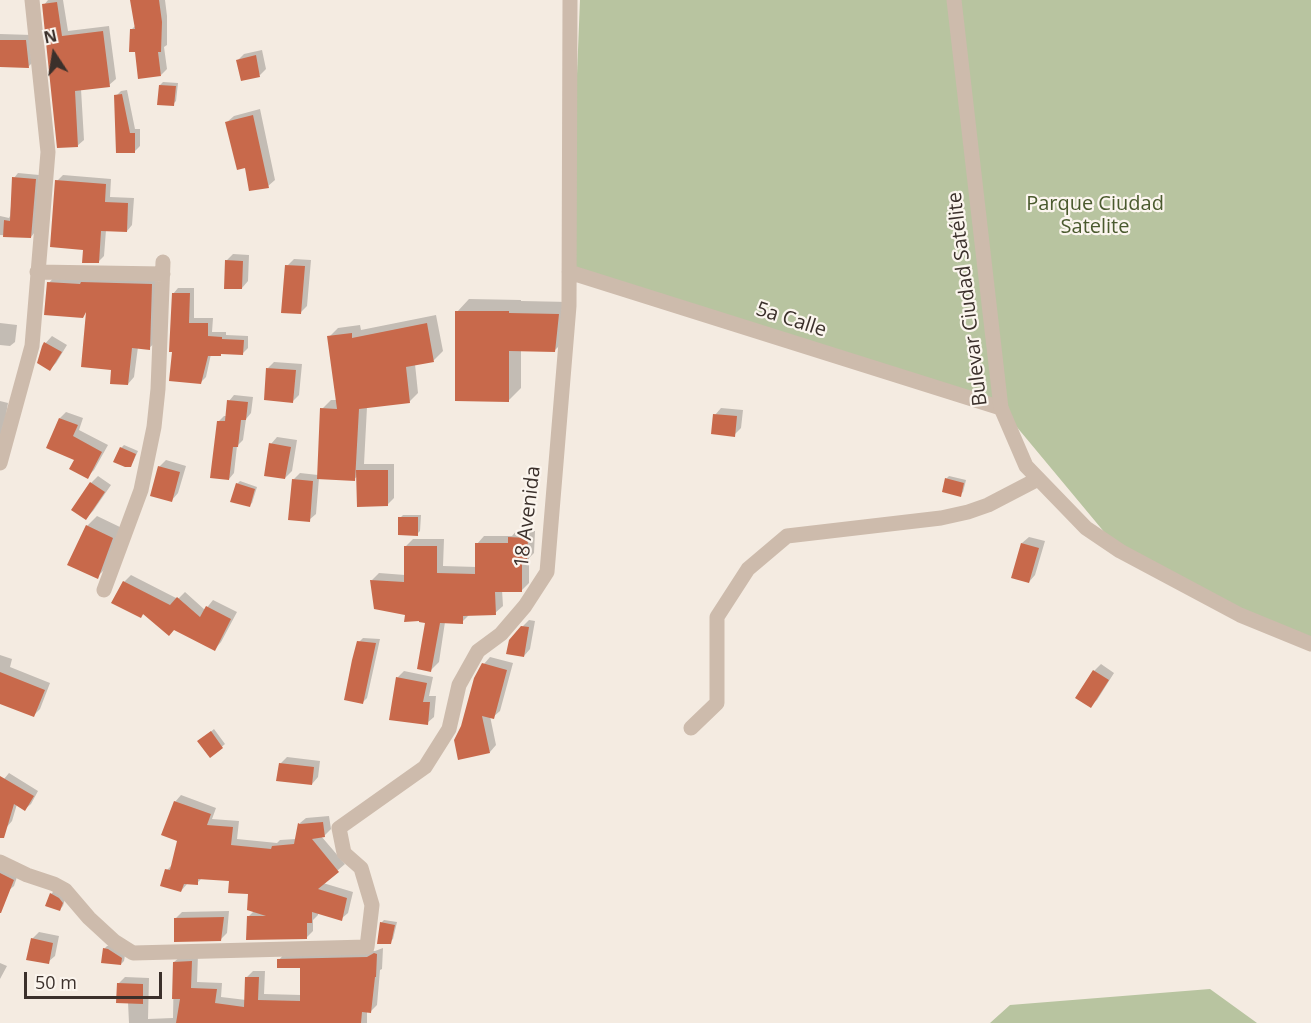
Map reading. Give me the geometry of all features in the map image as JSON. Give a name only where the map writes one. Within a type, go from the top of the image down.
[{"type":"street","points":[[0,463],[32,346],[48,152],[32,0]]},
{"type":"street","name":"18 Avenida","points":[[0,862],[65,890],[105,934],[133,953],[368,947],[372,905],[361,868],[344,853],[339,828],[425,767],[449,729],[459,685],[478,651],[501,633],[525,606],[547,572],[569,306],[570,0]]},
{"type":"street","name":"Bulevar Ciudad Satélite","points":[[954,0],[1001,408],[1026,466],[1086,528],[1120,550],[1240,615],[1311,644]]},
{"type":"street","points":[[38,272],[163,268],[158,389],[154,427],[141,490],[104,590]]},
{"type":"street","name":"5a Calle","points":[[569,272],[1001,408]]},
{"type":"street","points":[[691,728],[717,703],[717,617],[748,570],[787,536],[941,518],[968,512],[988,505],[1038,479]]},
{"type":"green space","name":"Parque Ciudad Satelite","points":[[580,0],[1311,0],[1311,642],[1120,551],[1001,408],[569,272]]},
{"type":"green space","points":[[1210,989],[1257,1023],[990,1023],[1010,1005]]},
{"type":"building","points":[[130,0],[159,0],[162,22],[161,52],[158,52],[161,76],[138,79],[135,52],[129,52],[130,29],[135,29]]},
{"type":"building","points":[[57,2],[62,36],[103,31],[110,87],[75,91],[78,147],[57,148],[42,4]]},
{"type":"building","points":[[0,40],[26,40],[29,68],[0,67]]},
{"type":"building","points":[[256,55],[260,77],[241,81],[236,60]]},
{"type":"building","points":[[159,85],[176,86],[174,106],[157,105]]},
{"type":"building","points":[[122,94],[130,133],[135,133],[135,153],[116,153],[114,95]]},
{"type":"building","points":[[253,115],[269,188],[249,191],[245,168],[237,170],[225,122]]},
{"type":"building","points":[[12,177],[36,179],[31,238],[3,237],[4,220],[10,221]]},
{"type":"building","points":[[55,180],[106,184],[105,202],[128,203],[127,232],[101,231],[99,263],[82,263],[83,250],[50,247]]},
{"type":"building","points":[[225,260],[243,261],[242,289],[224,289]]},
{"type":"building","points":[[285,265],[305,266],[301,314],[281,313]]},
{"type":"building","points":[[47,282],[152,284],[150,350],[132,348],[128,385],[110,384],[111,370],[81,367],[86,312],[83,318],[44,315]]},
{"type":"building","points":[[172,293],[190,293],[189,323],[208,323],[208,336],[244,340],[243,355],[208,356],[201,384],[169,381],[172,352],[169,352]]},
{"type":"building","points":[[455,311],[559,314],[555,352],[509,351],[509,402],[455,401]]},
{"type":"building","points":[[427,323],[434,362],[406,367],[410,403],[359,409],[355,481],[317,479],[320,408],[337,409],[327,336],[352,333],[352,338]]},
{"type":"building","points":[[44,342],[62,352],[50,371],[37,363]]},
{"type":"building","points":[[266,368],[296,370],[293,403],[264,400]]},
{"type":"building","points":[[227,400],[248,402],[246,420],[241,420],[238,447],[233,447],[229,480],[210,478],[217,421],[225,421]]},
{"type":"building","points":[[713,414],[737,416],[735,437],[711,434]]},
{"type":"building","points":[[59,418],[78,425],[73,436],[102,452],[88,479],[69,469],[74,460],[46,448]]},
{"type":"building","points":[[269,443],[291,447],[285,479],[264,476]]},
{"type":"building","points":[[120,447],[136,454],[131,467],[113,462]]},
{"type":"building","points":[[158,466],[180,472],[172,502],[150,496]]},
{"type":"building","points":[[356,470],[388,470],[388,506],[357,507]]},
{"type":"building","points":[[945,478],[964,483],[961,497],[942,492]]},
{"type":"building","points":[[292,479],[313,481],[310,522],[288,520]]},
{"type":"building","points":[[90,482],[105,492],[86,520],[71,510]]},
{"type":"building","points":[[236,483],[255,489],[250,507],[230,502]]},
{"type":"building","points":[[398,517],[418,517],[418,536],[398,535]]},
{"type":"building","points":[[86,525],[113,538],[98,579],[67,565]]},
{"type":"building","points":[[508,537],[528,538],[527,562],[522,562],[522,592],[495,592],[496,615],[463,616],[463,624],[440,623],[431,672],[417,669],[425,623],[404,622],[405,615],[374,609],[370,580],[404,582],[404,546],[437,546],[437,573],[475,574],[475,543],[508,543]]},
{"type":"building","points":[[1021,543],[1039,548],[1029,583],[1011,578]]},
{"type":"building","points":[[123,581],[170,605],[177,597],[200,617],[206,606],[231,619],[215,651],[174,630],[169,636],[143,614],[141,618],[111,603]]},
{"type":"building","points":[[521,626],[529,627],[524,657],[506,654],[509,640]]},
{"type":"building","points":[[357,641],[376,643],[363,704],[344,700]]},
{"type":"building","points":[[482,663],[507,670],[494,719],[482,716],[490,753],[458,760],[454,740],[461,726],[474,678]]},
{"type":"building","points":[[1093,670],[1109,680],[1091,708],[1075,698]]},
{"type":"building","points":[[0,672],[45,690],[34,717],[0,704]]},
{"type":"building","points":[[396,677],[427,683],[423,702],[430,702],[428,725],[389,720]]},
{"type":"building","points":[[211,731],[223,748],[210,758],[197,741]]},
{"type":"building","points":[[279,763],[314,767],[312,785],[276,781]]},
{"type":"building","points":[[0,776],[34,796],[25,811],[14,804],[4,838],[0,838]]},
{"type":"building","points":[[174,801],[211,814],[207,825],[233,827],[231,845],[271,849],[272,846],[294,844],[298,823],[323,822],[325,837],[312,839],[339,872],[318,889],[347,898],[342,921],[312,912],[312,923],[307,923],[307,939],[246,940],[247,916],[266,916],[247,910],[248,894],[228,893],[229,881],[198,879],[198,885],[184,884],[181,892],[160,886],[165,869],[170,870],[177,841],[161,835]]},
{"type":"building","points":[[0,873],[14,880],[1,913],[0,913]]},
{"type":"building","points":[[50,893],[63,903],[60,911],[45,906]]},
{"type":"building","points":[[224,917],[221,941],[174,942],[174,918]]},
{"type":"building","points":[[380,922],[395,925],[391,944],[377,944]]},
{"type":"building","points":[[31,938],[53,943],[49,964],[26,960]]},
{"type":"building","points":[[103,948],[122,958],[121,965],[101,963]]},
{"type":"building","points":[[374,953],[377,954],[376,977],[371,1013],[362,1012],[361,1023],[176,1023],[180,999],[172,999],[173,962],[192,961],[191,988],[217,989],[215,1003],[244,1007],[245,977],[259,977],[258,1000],[300,1001],[300,968],[277,968],[277,959],[367,957]]},
{"type":"building","points":[[117,983],[143,984],[143,1004],[116,1003]]}]
